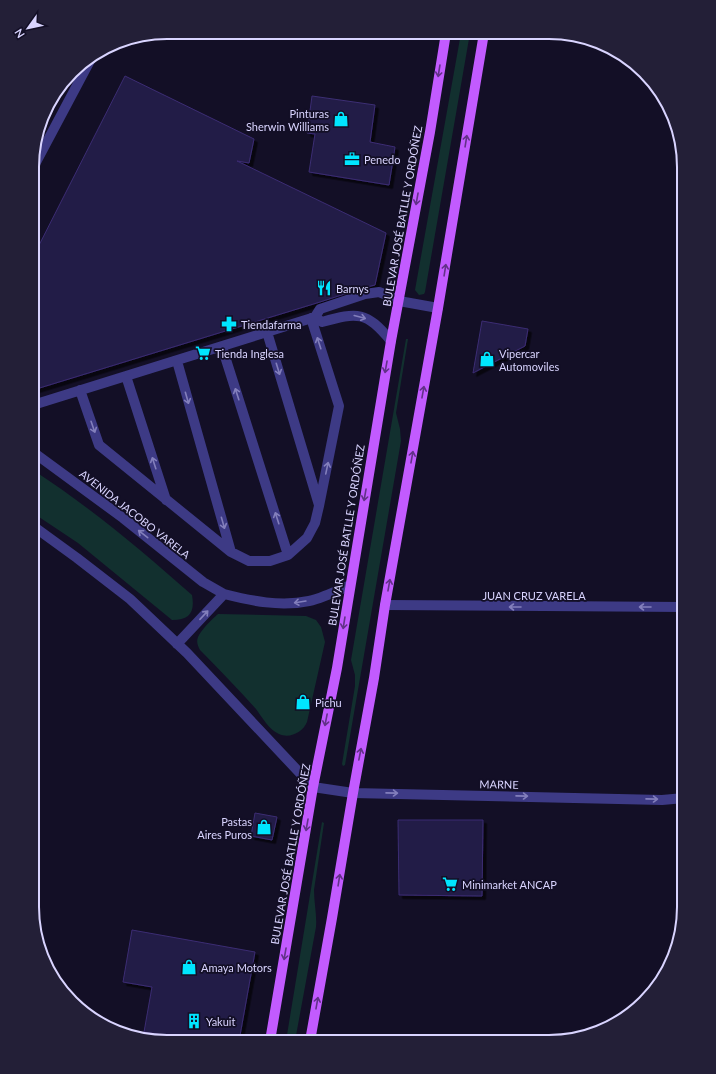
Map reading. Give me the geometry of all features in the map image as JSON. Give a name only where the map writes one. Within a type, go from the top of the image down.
[{"type":"main road","name":"BULEVAR JOSÉ BATLLE Y ORDÓÑEZ","points":[[271,1035],[313,787],[337,668],[391,341],[430,132],[445,39]]},
{"type":"main road","points":[[311,1035],[438,308],[483,39]]},
{"type":"street","points":[[40,155],[86,68]]},
{"type":"street","points":[[39,402],[313,318],[320,309],[365,294],[380,292],[398,301],[438,308]]},
{"type":"street","points":[[313,318],[322,322],[351,314],[364,317],[382,330],[391,341]]},
{"type":"street","points":[[80,390],[99,445],[231,552],[249,561],[270,561],[288,555],[307,538],[315,523],[339,406],[313,318]]},
{"type":"street","points":[[267,332],[319,506]]},
{"type":"street","points":[[222,347],[288,555]]},
{"type":"street","points":[[177,361],[231,552]]},
{"type":"street","points":[[126,376],[166,500]]},
{"type":"street","name":"AVENIDA JACOBO VARELA","points":[[39,456],[123,518],[203,582],[224,594],[252,601],[292,604],[310,601],[350,585]]},
{"type":"street","points":[[39,530],[130,599],[227,694],[313,787]]},
{"type":"street","points":[[177,644],[224,594]]},
{"type":"street","name":"JUAN CRUZ VARELA","points":[[385,605],[677,607]]},
{"type":"street","name":"MARNE","points":[[313,787],[353,792],[662,800],[677,799]]},
{"type":"green space","points":[[460,39],[469,39],[425,292],[424,294],[419,295],[415,290]]},
{"type":"green space","points":[[406,339],[408,339],[396,413],[401,441],[345,765],[343,766],[342,764],[355,686],[355,675],[351,660]]},
{"type":"green space","points":[[39,474],[75,499],[115,530],[192,595],[193,606],[190,614],[187,617],[178,620],[172,620],[78,543],[39,517]]},
{"type":"green space","points":[[218,614],[306,616],[316,620],[321,627],[325,642],[307,722],[299,732],[287,736],[272,730],[256,709],[200,650],[197,642],[199,634]]},
{"type":"green space","points":[[322,822],[324,823],[314,890],[316,927],[296,1035],[287,1035]]},
{"type":"building","points":[[125,76],[254,139],[249,163],[237,161],[386,233],[375,285],[39,388],[39,245]]},
{"type":"building","points":[[312,96],[375,105],[370,142],[395,147],[389,185],[309,172],[315,134],[307,133]]},
{"type":"building","name":"Vipercar Automoviles","points":[[482,321],[528,329],[525,346],[473,373]]},
{"type":"building","name":"Pastas Aires Puros","points":[[255,813],[277,817],[272,840],[251,836]]},
{"type":"building","points":[[398,820],[483,820],[482,896],[399,895]]},
{"type":"building","name":"Amaya Motors","points":[[132,930],[255,952],[240,1035],[167,1035],[144,1032],[152,987],[123,982]]},
{"type":"place","name":"Pinturas Sherwin Williams","points":[[341,119]]},
{"type":"place","name":"Penedo","points":[[352,159]]},
{"type":"place","name":"Barnys","points":[[324,288]]},
{"type":"place","name":"Tiendafarma","points":[[229,324]]},
{"type":"place","name":"Tienda Inglesa","points":[[203,353]]},
{"type":"place","name":"Vipercar Automoviles","points":[[487,359]]},
{"type":"place","name":"Pichu","points":[[303,702]]},
{"type":"place","name":"Pastas Aires Puros","points":[[264,827]]},
{"type":"place","name":"Minimarket ANCAP","points":[[450,884]]},
{"type":"place","name":"Amaya Motors","points":[[189,967]]},
{"type":"place","name":"Yakuit","points":[[194,1021]]}]
